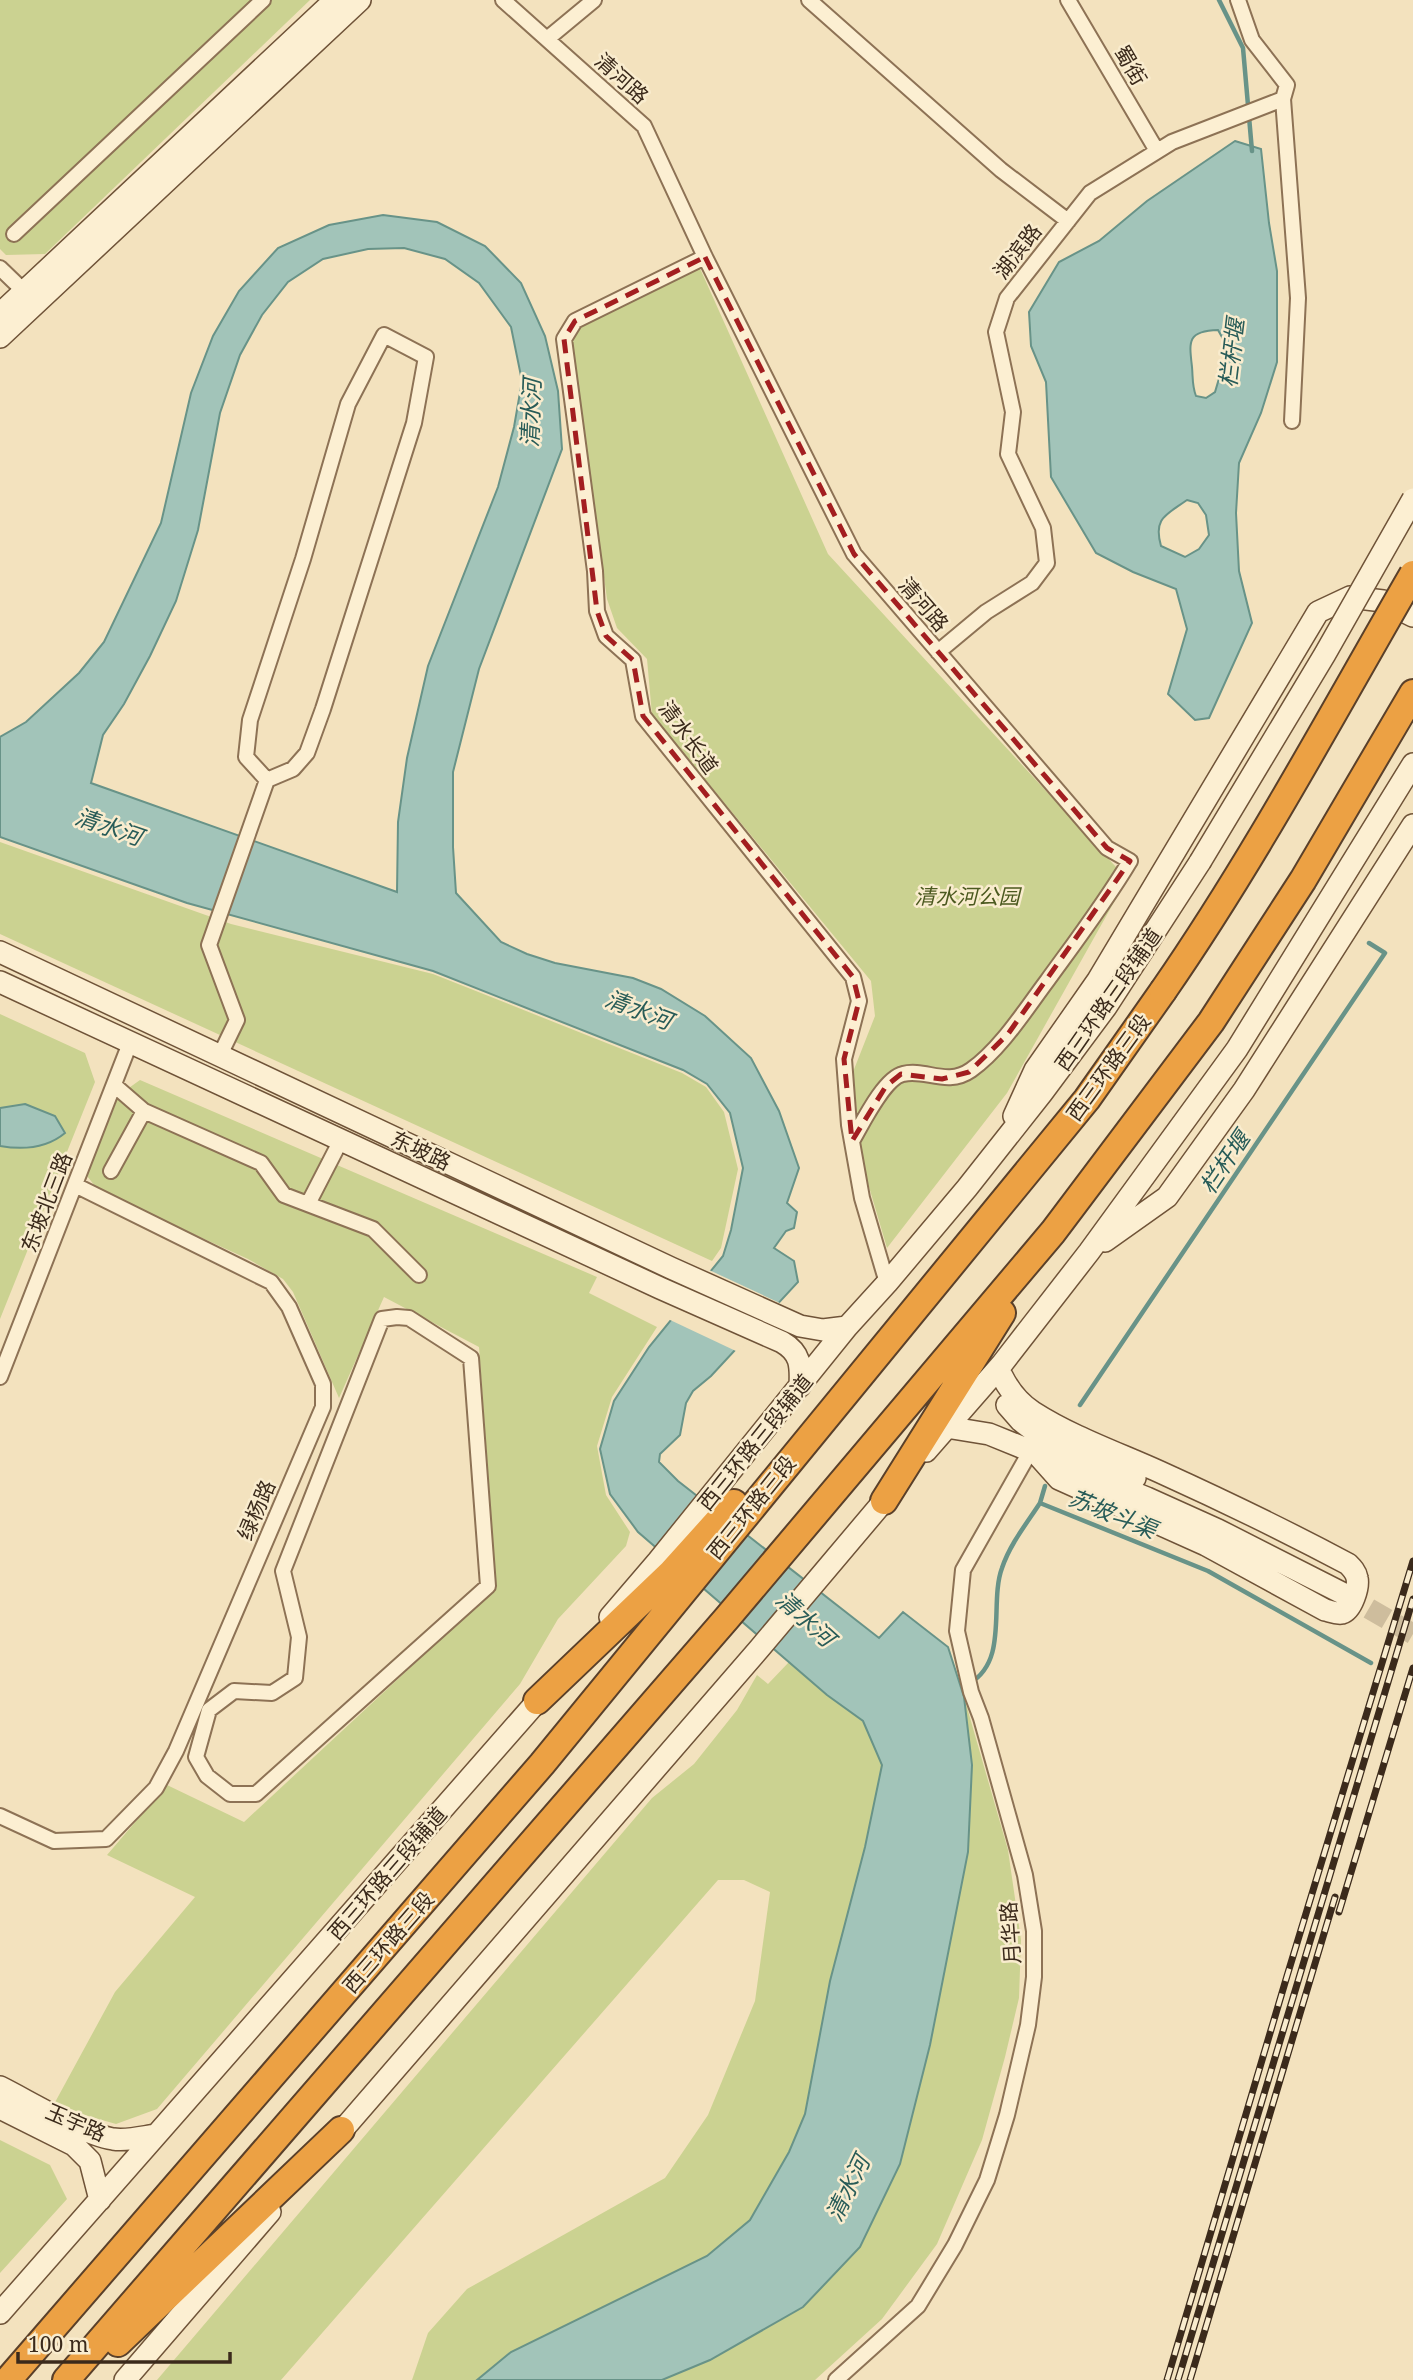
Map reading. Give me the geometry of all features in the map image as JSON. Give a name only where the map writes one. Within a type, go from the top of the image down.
[{"type":"highway","name":"西三环路三段","points":[[8,2380],[542,1764],[672,1573],[727,1508],[816,1429],[1087,1099],[1198,940],[1285,797],[1413,574]]},
{"type":"highway","name":"西三环路三段","points":[[66,2380],[727,1618],[1053,1232],[1211,1022],[1303,880],[1413,694]]},
{"type":"highway","points":[[884,1501],[1053,1232]]},
{"type":"highway","points":[[537,1701],[672,1573]]},
{"type":"highway","points":[[79,2380],[341,2130]]},
{"type":"main road","points":[[0,337],[29,297],[335,0]]},
{"type":"main road","points":[[0,314],[29,297],[360,0]]},
{"type":"main road","name":"西三环路三段辅道","points":[[672,1573],[727,1508],[800,1386],[999,1147],[1106,1007],[1200,862],[1325,654],[1413,499]]},
{"type":"main road","points":[[999,1147],[1035,1070],[1098,979],[1318,612],[1350,597],[1383,601],[1413,616]]},
{"type":"main road","points":[[125,2380],[759,1649],[946,1427],[1002,1370],[1237,1049],[1413,764]]},
{"type":"main road","points":[[1089,1252],[1167,1197],[1244,1090],[1413,825]]},
{"type":"main road","name":"东坡路","points":[[0,952],[800,1326],[823,1330],[847,1327]]},
{"type":"main road","name":"东坡路","points":[[0,982],[782,1342]]},
{"type":"main road","points":[[787,1319],[782,1342],[798,1356],[801,1366],[800,1386]]},
{"type":"main road","points":[[1002,1370],[1009,1390],[1034,1413],[1256,1515],[1348,1564],[1358,1581],[1350,1606],[1345,1612],[1338,1614],[1325,1610],[1206,1545],[1059,1479],[1033,1450]]},
{"type":"main road","points":[[946,1427],[989,1434],[1033,1450],[1345,1588],[1225,1517],[1042,1437],[1021,1421],[1006,1403],[1002,1370]]},
{"type":"main road","name":"西三环路三段辅道","points":[[0,2314],[537,1701]]},
{"type":"main road","name":"玉宇路","points":[[0,2087],[89,2132],[111,2139],[126,2140],[156,2135]]},
{"type":"main road","name":"玉宇路","points":[[0,2108],[74,2145],[90,2161],[100,2200]]},
{"type":"main road","points":[[90,2161],[111,2139]]},
{"type":"street","points":[[14,234],[263,0]]},
{"type":"street","name":"清河路","points":[[503,0],[644,126],[705,257],[854,554],[1107,848],[1130,861],[1112,892],[1008,1034],[969,1072],[942,1079],[920,1073],[901,1074],[886,1086],[852,1141]]},
{"type":"street","points":[[547,39],[594,0]]},
{"type":"street","points":[[809,0],[1001,170],[1068,221]]},
{"type":"street","name":"蜀街","points":[[1068,0],[1157,151]]},
{"type":"street","points":[[1238,0],[1252,40],[1287,85],[1283,99],[1298,298],[1292,421]]},
{"type":"street","name":"湖滨路","points":[[938,652],[986,612],[1032,583],[1047,563],[1043,528],[1008,454],[1013,412],[996,332],[1007,298],[1090,193],[1172,142],[1283,99]]},
{"type":"street","name":"清水长道","points":[[705,257],[575,321],[564,339],[595,571],[597,611],[606,636],[633,660],[643,716],[853,977],[859,1001],[844,1059],[852,1141],[862,1199],[887,1283]]},
{"type":"street","points":[[0,268],[29,297]]},
{"type":"street","points":[[220,1055],[237,1020],[209,944],[267,780],[293,769],[307,753],[414,423],[426,357],[384,335],[348,404],[303,559],[250,720],[246,757],[267,780]]},
{"type":"street","name":"东坡北三路","points":[[0,1377],[130,1043]]},
{"type":"street","points":[[114,1085],[144,1111],[261,1163],[284,1195],[373,1229],[419,1275]]},
{"type":"street","points":[[111,1171],[144,1111]]},
{"type":"street","points":[[308,1204],[341,1140]]},
{"type":"street","name":"绿杨路","points":[[0,1816],[54,1841],[106,1839],[156,1788],[176,1751],[323,1407],[323,1384],[289,1307],[271,1282],[75,1185]]},
{"type":"street","points":[[176,1751],[196,1757],[207,1776],[230,1794],[256,1794],[488,1586],[471,1358],[410,1318],[383,1319],[283,1571],[299,1637],[295,1678],[272,1693],[234,1691],[209,1710],[196,1757]]},
{"type":"street","name":"月华路","points":[[836,2380],[918,2306],[955,2245],[987,2180],[1007,2115],[1028,2025],[1034,1977],[1034,1931],[1026,1875],[971,1692],[957,1631],[963,1570],[1033,1450]]},
{"type":"highlighted area","points":[[705,257],[854,554],[1107,848],[1130,861],[1008,1034],[969,1072],[942,1079],[901,1074],[886,1086],[852,1141],[844,1059],[859,1001],[853,977],[643,716],[633,660],[606,636],[597,611],[564,339],[575,321]]},
{"type":"green space","points":[[0,0],[310,0],[45,254],[6,255],[0,249]]},
{"type":"green space","name":"清水河公园","points":[[698,264],[828,554],[1127,879],[1007,1093],[887,1248],[862,1163],[853,1072],[875,1016],[871,981],[652,715],[647,659],[617,628],[607,599],[572,344],[580,325]]},
{"type":"green space","points":[[0,842],[231,924],[433,974],[682,1073],[706,1087],[724,1112],[738,1169],[721,1248],[712,1261],[0,934]]},
{"type":"green space","points":[[0,1014],[85,1053],[95,1082],[0,1319]]},
{"type":"green space","points":[[140,1080],[597,1277],[589,1293],[657,1327],[612,1397],[597,1446],[606,1495],[630,1532],[626,1546],[558,1619],[520,1684],[157,2109],[116,2124],[53,2106],[115,1992],[195,1897],[107,1855],[167,1785],[244,1822],[496,1588],[479,1347],[384,1297],[339,1398],[293,1292],[283,1279],[248,1259],[99,1191],[87,1176],[119,1095]]},
{"type":"green space","points":[[789,1662],[827,1695],[863,1721],[882,1765],[865,1847],[830,1981],[805,2114],[789,2152],[750,2220],[707,2256],[511,2352],[477,2380],[412,2380],[428,2333],[467,2289],[665,2178],[708,2115],[755,2001],[770,1892],[744,1880],[718,1880],[281,2380],[157,2380],[652,1798],[694,1764],[737,1710],[757,1675],[768,1684]]},
{"type":"green space","points":[[964,1697],[1008,1850],[1021,1940],[1019,1998],[982,2140],[937,2244],[882,2319],[815,2380],[662,2380],[710,2360],[860,2247],[900,2164],[930,2045],[968,1852],[972,1765]]},
{"type":"green space","points":[[0,2140],[50,2165],[67,2199],[0,2273]]},
{"type":"water","points":[[1235,141],[1261,149],[1277,271],[1277,362],[1261,413],[1239,463],[1236,513],[1239,571],[1252,623],[1209,718],[1195,720],[1168,694],[1187,629],[1176,589],[1133,572],[1096,553],[1051,477],[1046,382],[1031,346],[1029,312],[1059,262],[1099,241],[1147,201]],"holes":[[[1218,330],[1228,348],[1215,392],[1206,398],[1196,396],[1190,350],[1192,339],[1200,333]],[[1187,500],[1198,503],[1206,515],[1209,535],[1199,549],[1185,557],[1161,546],[1159,529],[1163,518]]]},
{"type":"water","name":"清水河","points":[[383,215],[437,222],[485,246],[521,283],[545,336],[558,391],[562,449],[479,669],[453,772],[456,893],[501,942],[555,963],[633,978],[661,989],[705,1016],[751,1058],[779,1111],[799,1168],[787,1203],[797,1212],[794,1228],[786,1231],[774,1248],[794,1261],[798,1282],[711,1376],[693,1391],[686,1403],[680,1435],[660,1454],[659,1462],[678,1481],[879,1638],[903,1612],[948,1647],[964,1697],[972,1765],[968,1852],[930,2045],[900,2164],[860,2247],[803,2307],[710,2360],[662,2380],[477,2380],[511,2352],[707,2256],[750,2220],[789,2152],[805,2114],[830,1981],[865,1847],[882,1765],[863,1721],[827,1695],[638,1532],[610,1494],[600,1449],[614,1401],[649,1347],[723,1256],[743,1168],[730,1113],[707,1084],[683,1070],[433,971],[187,903],[0,837],[0,737],[26,722],[79,673],[104,642],[161,523],[191,393],[213,336],[239,291],[278,248],[329,225]],"holes":[[[404,248],[445,259],[479,283],[511,327],[522,381],[514,427],[498,487],[428,666],[407,758],[398,822],[397,892],[91,783],[103,735],[124,704],[176,601],[198,530],[220,413],[240,355],[262,315],[288,282],[323,259],[368,249]]]},
{"type":"water","points":[[25,1104],[55,1116],[65,1133],[34,1147],[0,1146],[0,1108]]},
{"type":"pier","points":[[707,1269],[782,1304],[738,1352],[668,1319]]},
{"type":"waterway","name":"栏杆堰","points":[[1219,0],[1243,48],[1252,151]]},
{"type":"waterway","name":"栏杆堰","points":[[1080,1405],[1385,953],[1369,943]]},
{"type":"waterway","name":"栏杆堰","points":[[1040,1503],[1045,1486]]},
{"type":"waterway","name":"苏坡斗渠","points":[[970,1683],[982,1673],[994,1646],[998,1582],[1005,1559],[1040,1503],[1208,1571],[1371,1663]]},
{"type":"tunnel","points":[[1342,1593],[1413,1634]]},
{"type":"railway","points":[[1167,2380],[1413,1561]]},
{"type":"railway","points":[[1178,2380],[1413,1599]]},
{"type":"railway","points":[[1339,1912],[1413,1668]]},
{"type":"railway","points":[[1190,2380],[1335,1897]]}]
